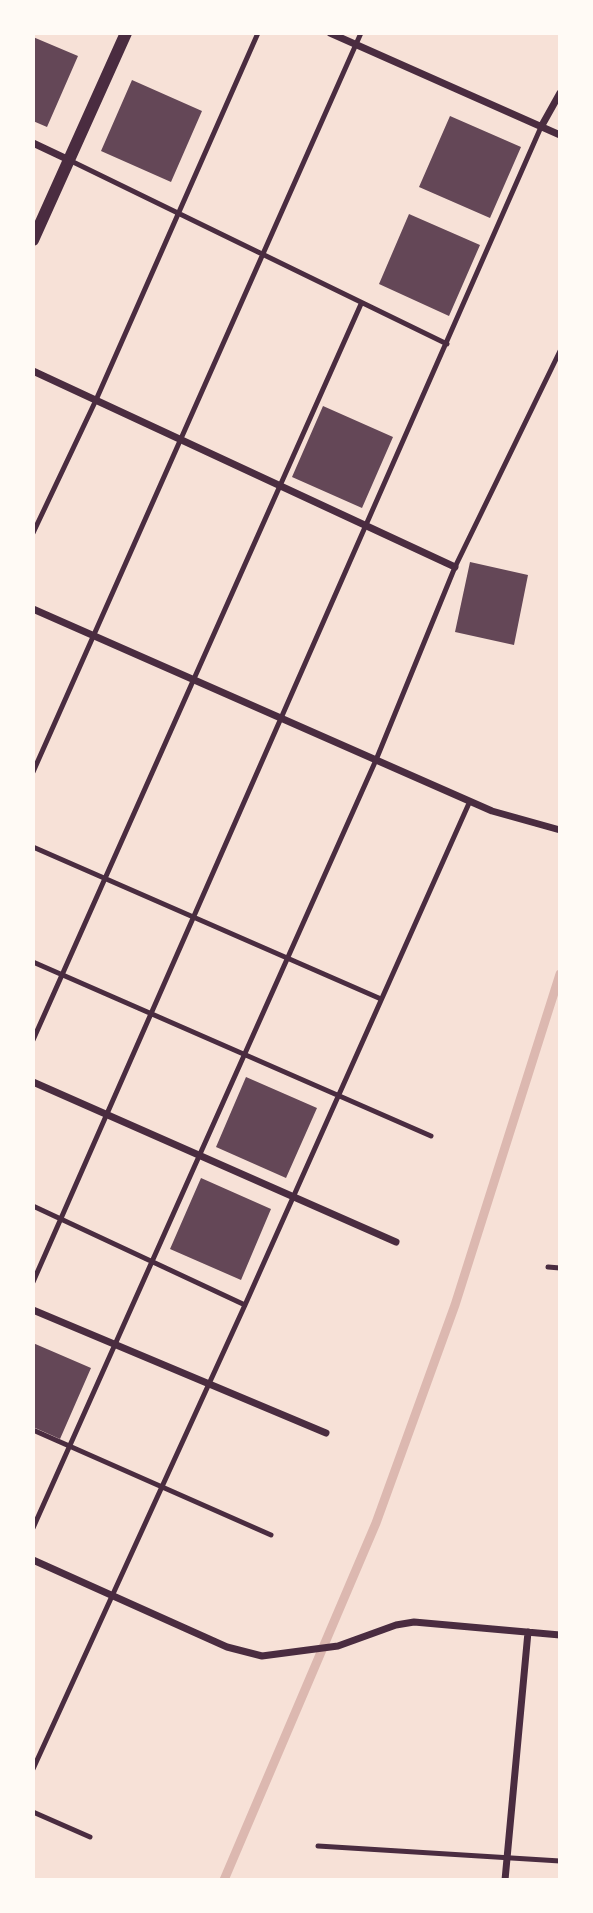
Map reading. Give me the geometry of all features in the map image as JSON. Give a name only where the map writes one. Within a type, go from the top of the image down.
[{"type":"street","points":[[33,240],[126,33]]},
{"type":"street","points":[[330,33],[560,135]]},
{"type":"street","points":[[541,128],[560,93]]},
{"type":"street","points":[[33,143],[69,160]]},
{"type":"street","points":[[33,371],[455,567]]},
{"type":"street","points":[[33,609],[492,811],[560,830]]},
{"type":"street","points":[[33,1082],[396,1242]]},
{"type":"street","points":[[33,1310],[326,1433]]},
{"type":"street","points":[[33,1560],[227,1647],[262,1656],[338,1646],[396,1625],[414,1622],[560,1635]]},
{"type":"street","points":[[505,1880],[528,1632]]},
{"type":"lane","points":[[33,533],[96,400],[258,33]]},
{"type":"lane","points":[[33,772],[362,33]]},
{"type":"lane","points":[[33,1282],[541,128]]},
{"type":"lane","points":[[69,160],[447,344]]},
{"type":"lane","points":[[33,1040],[361,304]]},
{"type":"lane","points":[[33,1528],[376,760],[455,567],[560,351]]},
{"type":"lane","points":[[33,1769],[207,1383],[246,1306],[292,1196],[470,801]]},
{"type":"lane","points":[[33,847],[381,999]]},
{"type":"lane","points":[[33,962],[430,1136]]},
{"type":"lane","points":[[33,1206],[246,1306]]},
{"type":"lane","points":[[548,1267],[560,1268]]},
{"type":"lane","points":[[33,1430],[271,1535]]},
{"type":"lane","points":[[33,1812],[90,1838]]},
{"type":"lane","points":[[318,1846],[560,1861]]},
{"type":"building","points":[[33,37],[78,56],[47,127],[33,121]]},
{"type":"building","points":[[132,80],[202,111],[171,182],[101,151]]},
{"type":"building","points":[[450,116],[521,147],[490,218],[419,187]]},
{"type":"building","points":[[409,214],[480,245],[449,316],[379,284]]},
{"type":"building","points":[[323,406],[393,437],[362,508],[292,477]]},
{"type":"building","points":[[470,562],[528,575],[514,645],[455,632]]},
{"type":"building","points":[[246,1077],[317,1108],[286,1178],[216,1147]]},
{"type":"building","points":[[201,1178],[271,1209],[241,1280],[170,1249]]},
{"type":"building","points":[[33,1343],[91,1368],[60,1439],[33,1427]]},
{"type":"waterway","points":[[224,1880],[376,1523],[455,1305],[560,974]]}]
